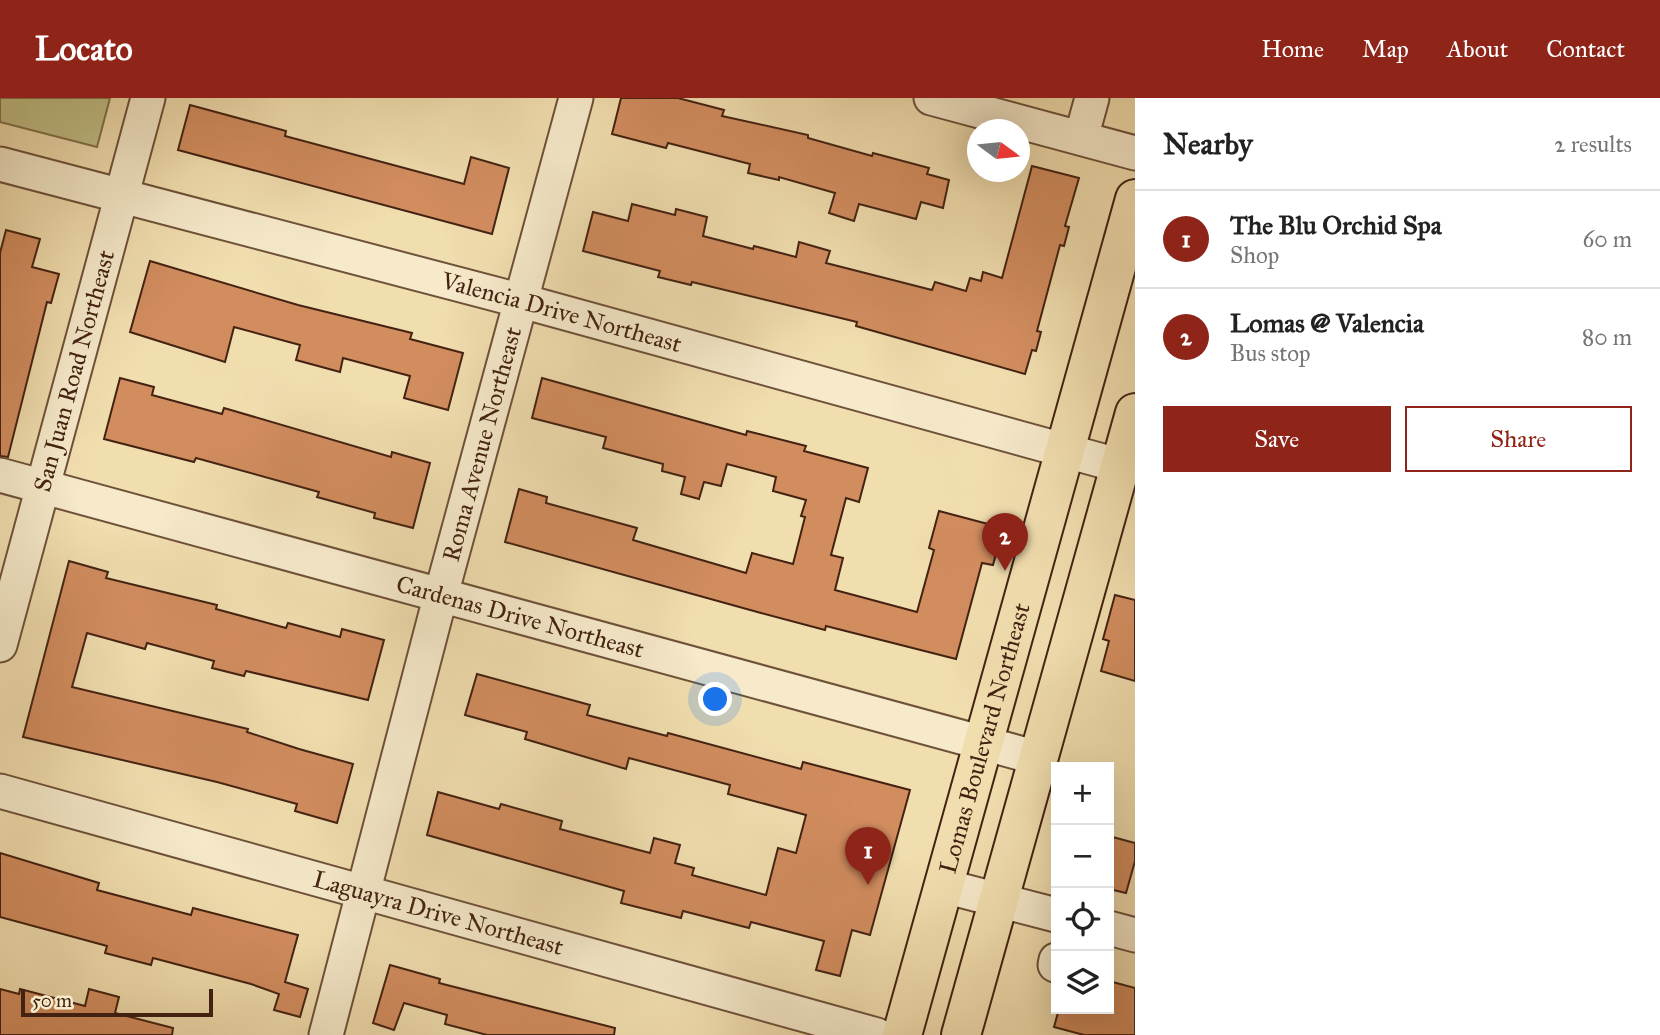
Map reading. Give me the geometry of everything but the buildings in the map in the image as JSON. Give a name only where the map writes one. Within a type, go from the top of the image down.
[{"type":"main road","name":"Lomas Boulevard Northeast","points":[[902,1035],[1135,200]]},
{"type":"main road","points":[[961,1035],[1135,413]]},
{"type":"street","name":"San Juan Road Northeast","points":[[0,645],[148,98]]},
{"type":"street","name":"Roma Avenue Northeast","points":[[326,1035],[576,98]]},
{"type":"street","points":[[931,98],[989,119]]},
{"type":"street","points":[[1082,138],[1092,98]]},
{"type":"street","points":[[1030,129],[1082,138],[1135,153]]},
{"type":"street","name":"Valencia Drive Northeast","points":[[0,164],[522,301],[1121,466]]},
{"type":"street","name":"Cardenas Drive Northeast","points":[[0,475],[1038,758]]},
{"type":"street","name":"Laguayra Drive Northeast","points":[[0,791],[877,1035]]},
{"type":"street","points":[[944,886],[1051,914]]},
{"type":"street","points":[[1114,929],[1135,935]]},
{"type":"shaded area","points":[[0,98],[110,98],[97,147],[0,122]]},
{"type":"place","name":"Lomas @ Valencia","points":[[1005,571]]},
{"type":"place","name":"The Blu Orchid Spa","points":[[868,885]]}]
